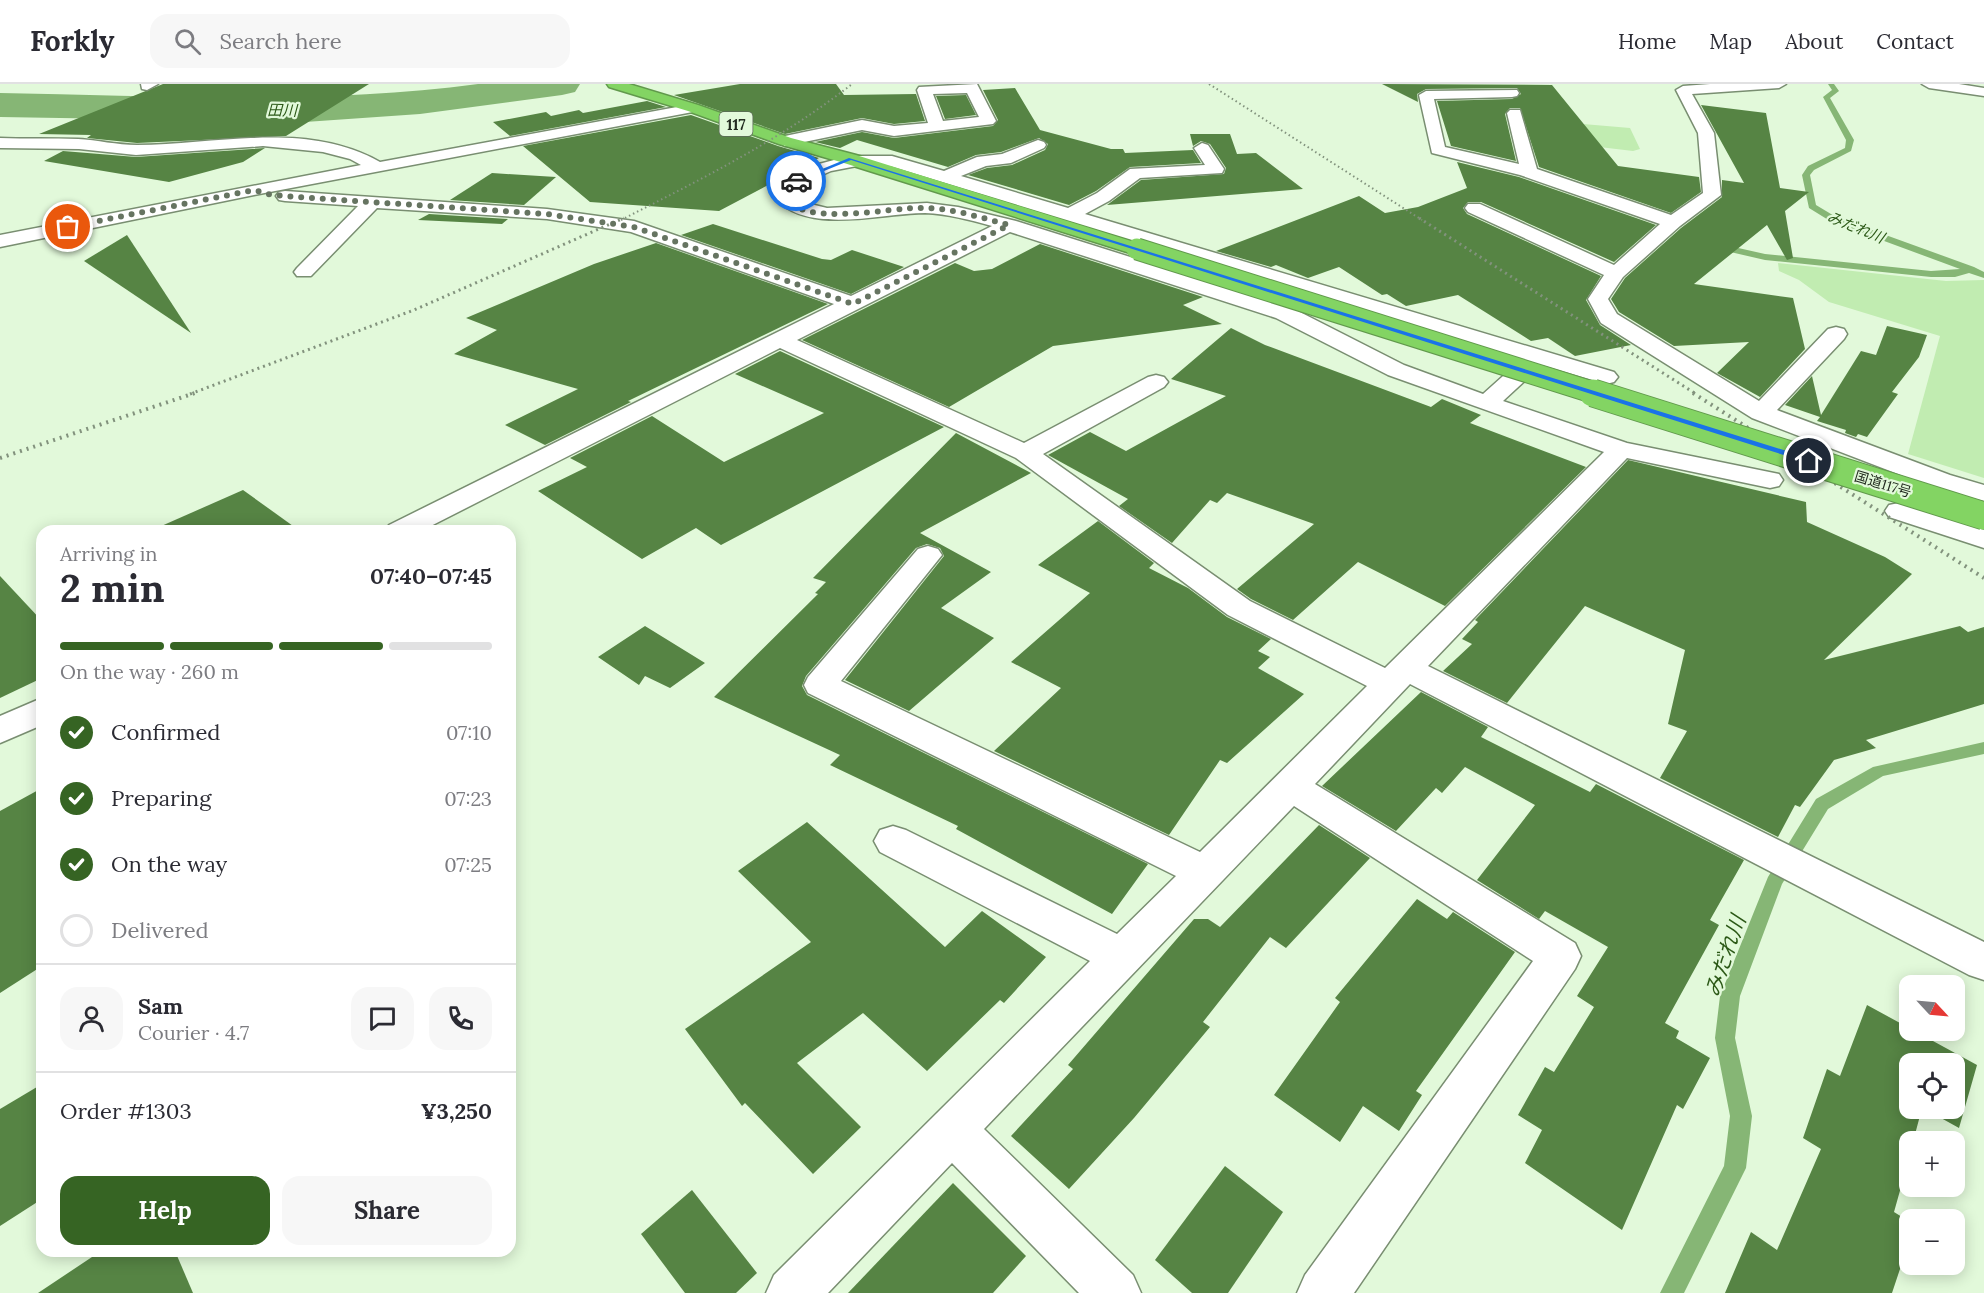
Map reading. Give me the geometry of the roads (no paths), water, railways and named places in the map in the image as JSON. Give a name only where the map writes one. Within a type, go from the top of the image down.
[{"type":"highway","name":"国道117号","points":[[618,85],[693,108],[785,141],[850,159],[1984,516]]},
{"type":"street","points":[[1779,84],[1683,90],[1706,133],[1712,195],[1673,222],[1616,273],[1598,299],[1609,318],[1761,413],[1941,481],[1984,493]]},
{"type":"street","points":[[1929,84],[1984,92]]},
{"type":"street","points":[[785,141],[862,125],[894,131],[988,121],[971,86],[924,90],[937,125]]},
{"type":"street","points":[[1512,93],[1426,95],[1438,150],[1529,172],[1673,222]]},
{"type":"street","points":[[0,241],[254,190],[693,108]]},
{"type":"street","points":[[1515,113],[1529,172]]},
{"type":"street","points":[[0,143],[79,144],[136,150],[263,141],[323,147],[356,155],[377,168]]},
{"type":"street","points":[[945,177],[983,161],[1005,159],[1038,145]]},
{"type":"street","points":[[1071,214],[1103,197],[1136,173],[1216,169],[1202,148]]},
{"type":"street","points":[[1606,377],[892,161],[869,158],[850,159],[786,185],[781,194],[787,203],[804,210],[833,214],[926,208],[954,210],[1009,225],[1284,313],[1396,370],[1620,449],[1770,480]]},
{"type":"street","points":[[254,190],[272,195],[547,214],[634,227],[853,304]]},
{"type":"street","points":[[304,272],[371,203]]},
{"type":"street","points":[[1474,208],[1616,273]]},
{"type":"street","points":[[411,525],[1009,225]]},
{"type":"street","points":[[1761,413],[1836,334]]},
{"type":"street","points":[[780,340],[1025,453],[1239,608],[1275,628],[1398,676],[1984,962]]},
{"type":"street","points":[[1487,404],[1538,356]]},
{"type":"street","points":[[1025,453],[1156,382]]},
{"type":"street","points":[[792,1293],[1620,449]]},
{"type":"street","points":[[1899,511],[1984,539]]},
{"type":"street","points":[[928,555],[820,685],[1205,872]]},
{"type":"street","points":[[0,730],[36,713]]},
{"type":"street","points":[[1290,786],[1560,956],[1323,1293]]},
{"type":"street","points":[[893,842],[1122,957]]},
{"type":"street","points":[[952,1130],[1115,1293]]},
{"type":"waterway","name":"田川","points":[[0,105],[305,110],[420,103],[562,84]]},
{"type":"waterway","name":"みだれ川","points":[[1831,84],[1836,91],[1826,97],[1850,140],[1848,149],[1811,168],[1806,175],[1812,206],[1833,219],[1969,270]]},
{"type":"waterway","points":[[1716,246],[1765,257],[1931,274],[1955,274],[1969,270]]},
{"type":"waterway","name":"みだれ川","points":[[1969,270],[1984,275]]},
{"type":"waterway","name":"みだれ川","points":[[1672,1293],[1735,1168],[1741,1116],[1725,1038],[1730,996],[1774,882],[1822,804],[1879,771],[1984,748]]},
{"type":"railway","points":[[621,220],[769,141],[852,84]]},
{"type":"railway","points":[[1209,84],[1422,220]]},
{"type":"railway","points":[[190,394],[414,310],[624,218]]},
{"type":"railway","points":[[1419,218],[1696,394]]},
{"type":"railway","points":[[0,458],[195,393]]},
{"type":"railway","points":[[1693,393],[1984,578]]}]
